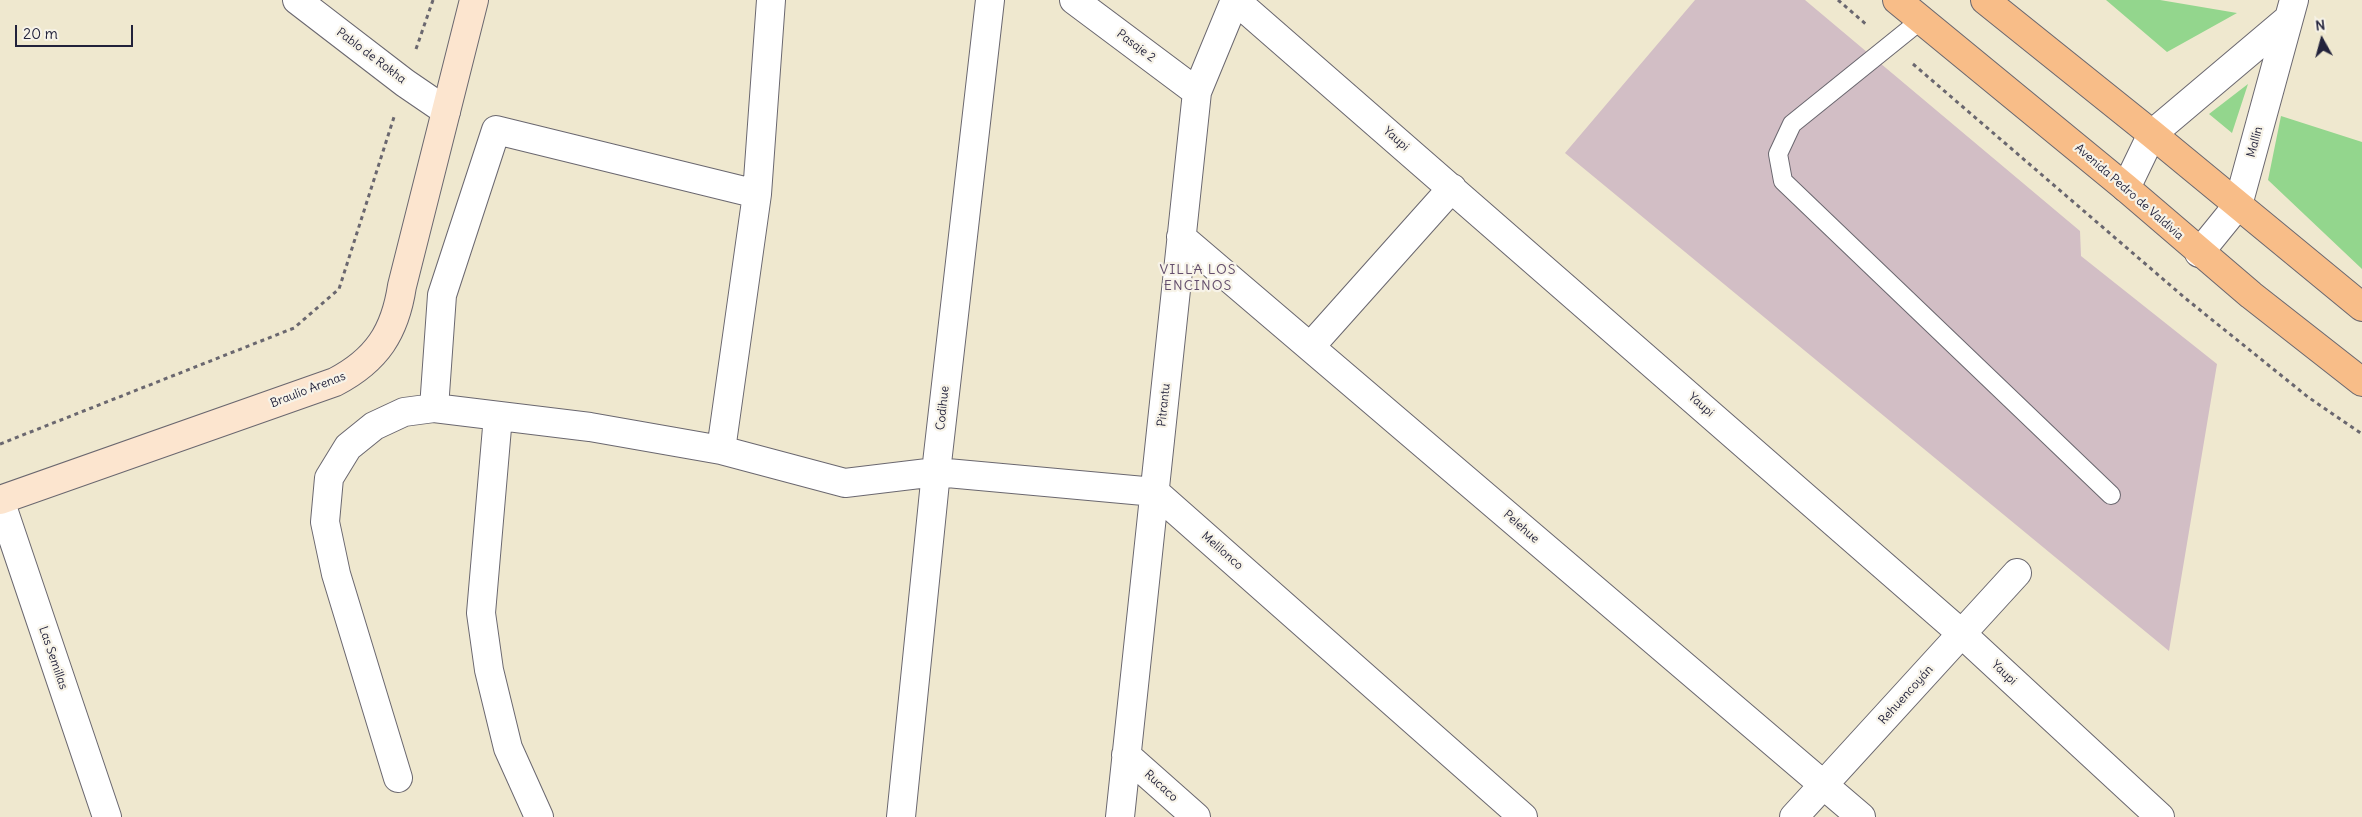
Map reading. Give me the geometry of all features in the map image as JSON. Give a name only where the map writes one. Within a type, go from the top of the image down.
[{"type":"main road","name":"Avenida Pedro de Valdivia","points":[[1897,0],[2126,188],[2199,253],[2362,382]]},
{"type":"main road","points":[[1985,0],[2238,204],[2362,307]]},
{"type":"street","name":"Pablo de Rokha","points":[[297,0],[405,83],[446,111]]},
{"type":"street","name":"Braulio Arenas","points":[[0,500],[335,382],[352,373],[366,362],[379,348],[391,329],[399,308],[402,286],[474,0]]},
{"type":"street","points":[[721,450],[757,194],[771,0]]},
{"type":"street","name":"Codihue","points":[[901,817],[936,472],[990,0]]},
{"type":"street","name":"Pasaje 2","points":[[1074,0],[1197,92]]},
{"type":"street","name":"Pitrantu","points":[[1120,817],[1197,92],[1236,0]]},
{"type":"street","name":"Yaupi","points":[[1236,0],[1962,634],[2160,817]]},
{"type":"street","name":"Mallín","points":[[2126,188],[2152,134],[2291,10]]},
{"type":"street","name":"Mallín","points":[[2199,253],[2238,204],[2291,10]]},
{"type":"street","points":[[434,408],[442,295],[496,130],[757,194]]},
{"type":"street","points":[[1310,347],[1452,188]]},
{"type":"street","name":"Pelehue","points":[[1181,237],[1861,817]]},
{"type":"street","points":[[398,778],[336,574],[325,522],[329,478],[348,447],[374,426],[404,412],[434,408],[590,427],[721,450],[844,483],[936,472],[1155,492]]},
{"type":"street","points":[[498,416],[480,613],[489,670],[508,748],[539,817]]},
{"type":"street","name":"Melilonco","points":[[1155,492],[1523,817]]},
{"type":"street","name":"Las Semillas","points":[[0,500],[107,817]]},
{"type":"street","name":"Rehuencoyán","points":[[1794,817],[2018,573]]},
{"type":"street","name":"Rucaco","points":[[1126,754],[1196,817]]},
{"type":"lane","points":[[1921,20],[1792,124],[1778,154],[1783,181],[2111,495]]},
{"type":"path","points":[[0,444],[294,328],[339,289],[433,0]]},
{"type":"path","points":[[1838,0],[2185,298],[2308,397],[2362,434]]},
{"type":"shaded area","points":[[1695,0],[1805,0],[2080,231],[2081,256],[2217,364],[2169,651],[1565,153]]},
{"type":"green space","points":[[2106,0],[2160,0],[2237,13],[2167,52]]},
{"type":"green space","points":[[2248,84],[2232,133],[2209,114]]},
{"type":"green space","points":[[2281,116],[2362,142],[2362,269],[2268,180]]},
{"type":"district","name":"VILLA LOS ENCINOS","points":[[1198,278]]}]
